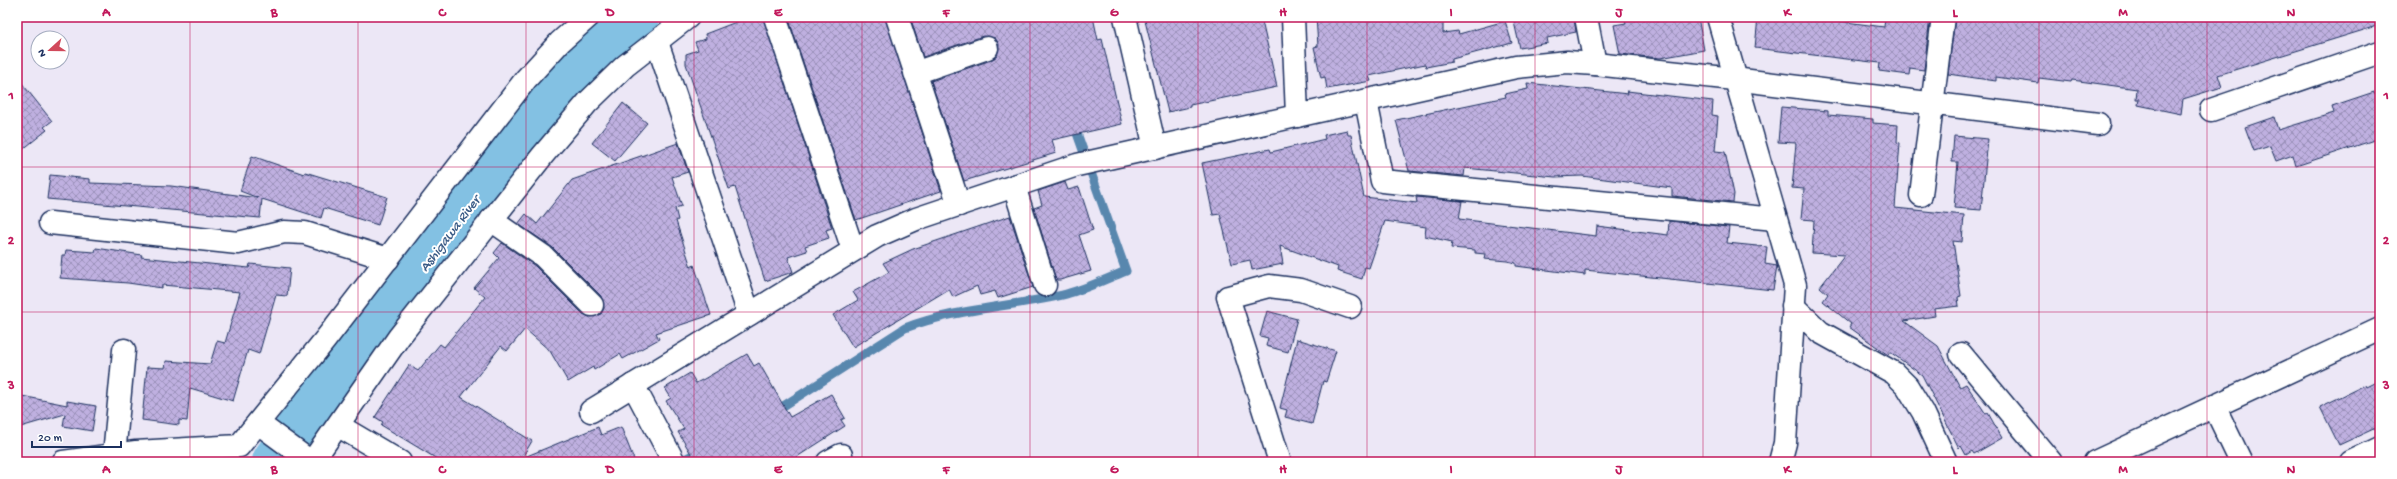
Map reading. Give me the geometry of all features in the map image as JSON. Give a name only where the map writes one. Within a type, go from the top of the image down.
[{"type":"street","points":[[63,462],[114,455],[234,454],[388,259],[526,79],[560,42],[588,17]]},
{"type":"street","points":[[258,423],[312,462],[339,426],[399,337],[491,220],[588,102],[625,66],[688,17]]},
{"type":"street","points":[[774,17],[853,250]]},
{"type":"street","points":[[897,17],[959,205]]},
{"type":"street","points":[[1125,17],[1155,148]]},
{"type":"street","points":[[1293,17],[1297,116]]},
{"type":"street","points":[[1586,17],[1595,64]]},
{"type":"street","points":[[1718,17],[1734,78],[1795,285],[1785,443],[1780,462]]},
{"type":"street","points":[[1921,195],[1943,17]]},
{"type":"street","points":[[657,42],[749,314]]},
{"type":"street","points":[[915,73],[987,48]]},
{"type":"street","points":[[2211,110],[2380,52]]},
{"type":"street","points":[[590,411],[853,250],[877,236],[909,222],[1077,165],[1516,67],[1567,62],[1595,64],[1734,78],[2098,124]]},
{"type":"street","points":[[1366,101],[1382,180],[1775,219]]},
{"type":"street","points":[[1014,186],[1045,285]]},
{"type":"street","points":[[491,220],[543,256],[592,305]]},
{"type":"street","points":[[50,223],[238,243],[284,232],[305,233],[388,259]]},
{"type":"street","points":[[1280,462],[1228,297],[1269,286],[1301,290],[1350,307]]},
{"type":"street","points":[[1793,306],[1825,335],[1894,373],[1907,386],[1923,412],[1946,462]]},
{"type":"street","points":[[2095,462],[2380,329]]},
{"type":"street","points":[[114,455],[124,350]]},
{"type":"street","points":[[1961,354],[2051,462]]},
{"type":"street","points":[[633,385],[673,460]]},
{"type":"street","points":[[2214,406],[2241,462]]},
{"type":"street","points":[[339,426],[400,462]]},
{"type":"street","points":[[2351,462],[2380,448]]},
{"type":"building","points":[[749,17],[763,17],[832,228],[826,230],[829,238],[805,246],[807,251],[788,257],[793,272],[765,281],[735,187],[729,189],[686,64],[686,54],[698,50],[695,42],[706,39],[705,34]]},
{"type":"building","points":[[788,17],[885,17],[941,191],[856,220]]},
{"type":"building","points":[[910,17],[1093,17],[1098,40],[1102,39],[1122,124],[1052,140],[1056,153],[964,181],[931,81],[991,60],[997,56],[999,44],[995,38],[983,36],[923,57]]},
{"type":"building","points":[[1144,17],[1261,17],[1277,87],[1190,105],[1190,107],[1168,112]]},
{"type":"building","points":[[1316,17],[1443,17],[1443,33],[1458,31],[1459,34],[1505,21],[1512,43],[1452,59],[1452,62],[1426,67],[1425,64],[1369,76],[1371,81],[1327,89],[1325,77],[1321,78],[1314,47],[1318,46]]},
{"type":"building","points":[[1537,17],[1574,17],[1576,32],[1547,38],[1548,43],[1520,48],[1514,22]]},
{"type":"building","points":[[1624,17],[1698,17],[1704,50],[1660,58],[1620,54],[1614,25],[1626,23]]},
{"type":"building","points":[[1758,17],[1808,17],[1884,27],[1885,17],[1930,17],[1924,70],[1910,68],[1909,75],[1879,71],[1880,63],[1755,48]]},
{"type":"building","points":[[1955,17],[2135,17],[2183,22],[2181,17],[2380,17],[2380,25],[2218,75],[2222,87],[2183,99],[2181,114],[2138,105],[2139,99],[2136,99],[2137,89],[2072,80],[2071,82],[2039,78],[2038,83],[1996,77],[1996,81],[1948,74]]},
{"type":"building","points":[[17,77],[52,121],[44,127],[47,130],[17,154]]},
{"type":"building","points":[[1527,83],[1628,94],[1627,91],[1713,101],[1712,115],[1718,116],[1715,151],[1725,152],[1734,194],[1733,202],[1672,196],[1672,188],[1582,176],[1555,177],[1465,168],[1464,176],[1409,171],[1396,120],[1506,97],[1505,94],[1528,89]]},
{"type":"building","points":[[2374,92],[2380,110],[2380,138],[2296,166],[2293,155],[2276,161],[2270,146],[2254,151],[2245,127],[2274,117],[2278,130],[2334,113],[2332,106]]},
{"type":"building","points":[[623,103],[647,123],[615,161],[592,143]]},
{"type":"building","points":[[1781,107],[1828,111],[1828,115],[1873,119],[1873,123],[1898,125],[1897,142],[1900,143],[1895,208],[1964,215],[1962,242],[1953,241],[1961,296],[1958,297],[1959,306],[1934,309],[1935,316],[1904,321],[1938,346],[1960,387],[1966,384],[1986,414],[1988,413],[2002,438],[1974,454],[1972,451],[1966,455],[1961,446],[1959,448],[1922,375],[1890,352],[1888,355],[1849,327],[1851,324],[1823,301],[1828,294],[1820,287],[1845,255],[1812,253],[1814,220],[1801,219],[1804,189],[1792,188],[1796,143],[1778,142]]},
{"type":"building","points":[[1347,130],[1348,135],[1351,135],[1364,197],[1417,203],[1416,197],[1462,201],[1459,219],[1596,236],[1597,226],[1668,235],[1669,221],[1729,227],[1727,243],[1767,247],[1765,264],[1777,266],[1773,290],[1585,270],[1585,275],[1516,266],[1516,263],[1507,261],[1484,259],[1485,254],[1475,253],[1475,250],[1451,248],[1452,242],[1425,236],[1426,227],[1385,221],[1369,268],[1365,267],[1362,279],[1337,271],[1338,267],[1280,246],[1283,264],[1252,270],[1250,260],[1232,264],[1220,214],[1213,215],[1202,163],[1270,149],[1271,152],[1325,139],[1324,135]]},
{"type":"building","points":[[1954,136],[1988,139],[1981,210],[1954,208],[1958,162],[1952,162]]},
{"type":"building","points":[[678,143],[688,172],[672,177],[682,206],[675,208],[678,220],[676,221],[691,267],[694,265],[711,315],[656,333],[659,339],[623,359],[620,354],[594,370],[593,367],[568,382],[550,351],[525,329],[507,351],[501,346],[461,397],[532,441],[522,458],[598,427],[601,435],[621,427],[635,462],[442,462],[381,425],[383,422],[375,417],[409,365],[418,371],[440,344],[444,347],[485,297],[474,288],[499,258],[494,253],[502,243],[535,266],[583,314],[589,317],[601,314],[604,308],[601,296],[552,247],[518,224],[526,214],[537,224],[572,180]]},
{"type":"building","points":[[252,156],[304,174],[305,172],[387,197],[378,225],[324,208],[321,218],[262,199],[260,218],[47,199],[50,175],[90,179],[90,183],[171,186],[258,198],[240,191]]},
{"type":"building","points":[[1065,182],[1068,190],[1079,187],[1093,230],[1079,235],[1091,271],[1056,280],[1034,208],[1042,205],[1038,191]]},
{"type":"building","points":[[1010,216],[1033,287],[998,298],[995,291],[980,295],[977,286],[953,297],[949,289],[853,347],[833,315],[858,300],[853,292],[889,272],[883,263],[913,249]]},
{"type":"building","points":[[96,248],[142,255],[141,257],[249,268],[250,264],[290,268],[287,296],[276,295],[259,354],[248,350],[233,401],[190,388],[187,421],[179,420],[179,425],[142,420],[147,367],[165,368],[166,361],[210,364],[217,341],[225,343],[240,292],[162,285],[162,288],[128,283],[60,278],[62,255],[65,255],[66,250],[95,252]]},
{"type":"building","points":[[1267,311],[1297,319],[1288,352],[1266,346],[1268,338],[1260,336]]},
{"type":"building","points":[[1297,339],[1336,351],[1326,382],[1323,381],[1312,424],[1285,417],[1287,410],[1280,408]]},
{"type":"building","points":[[747,354],[754,366],[759,363],[790,417],[831,394],[845,418],[841,420],[845,426],[789,462],[696,462],[678,432],[684,429],[666,401],[671,398],[665,388],[690,373],[696,383]]},
{"type":"building","points":[[2380,380],[2380,426],[2339,445],[2320,407],[2365,385],[2366,387]]},
{"type":"building","points":[[17,395],[67,405],[67,401],[96,406],[92,431],[63,426],[65,414],[17,428]]},
{"type":"waterway","name":"Ashigawa River","points":[[279,462],[396,301],[575,63],[632,17]]},
{"type":"waterway","points":[[774,412],[905,328],[944,316],[1074,292],[1126,271],[1073,122]]},
{"type":"waterway","points":[[679,462],[702,450]]}]
